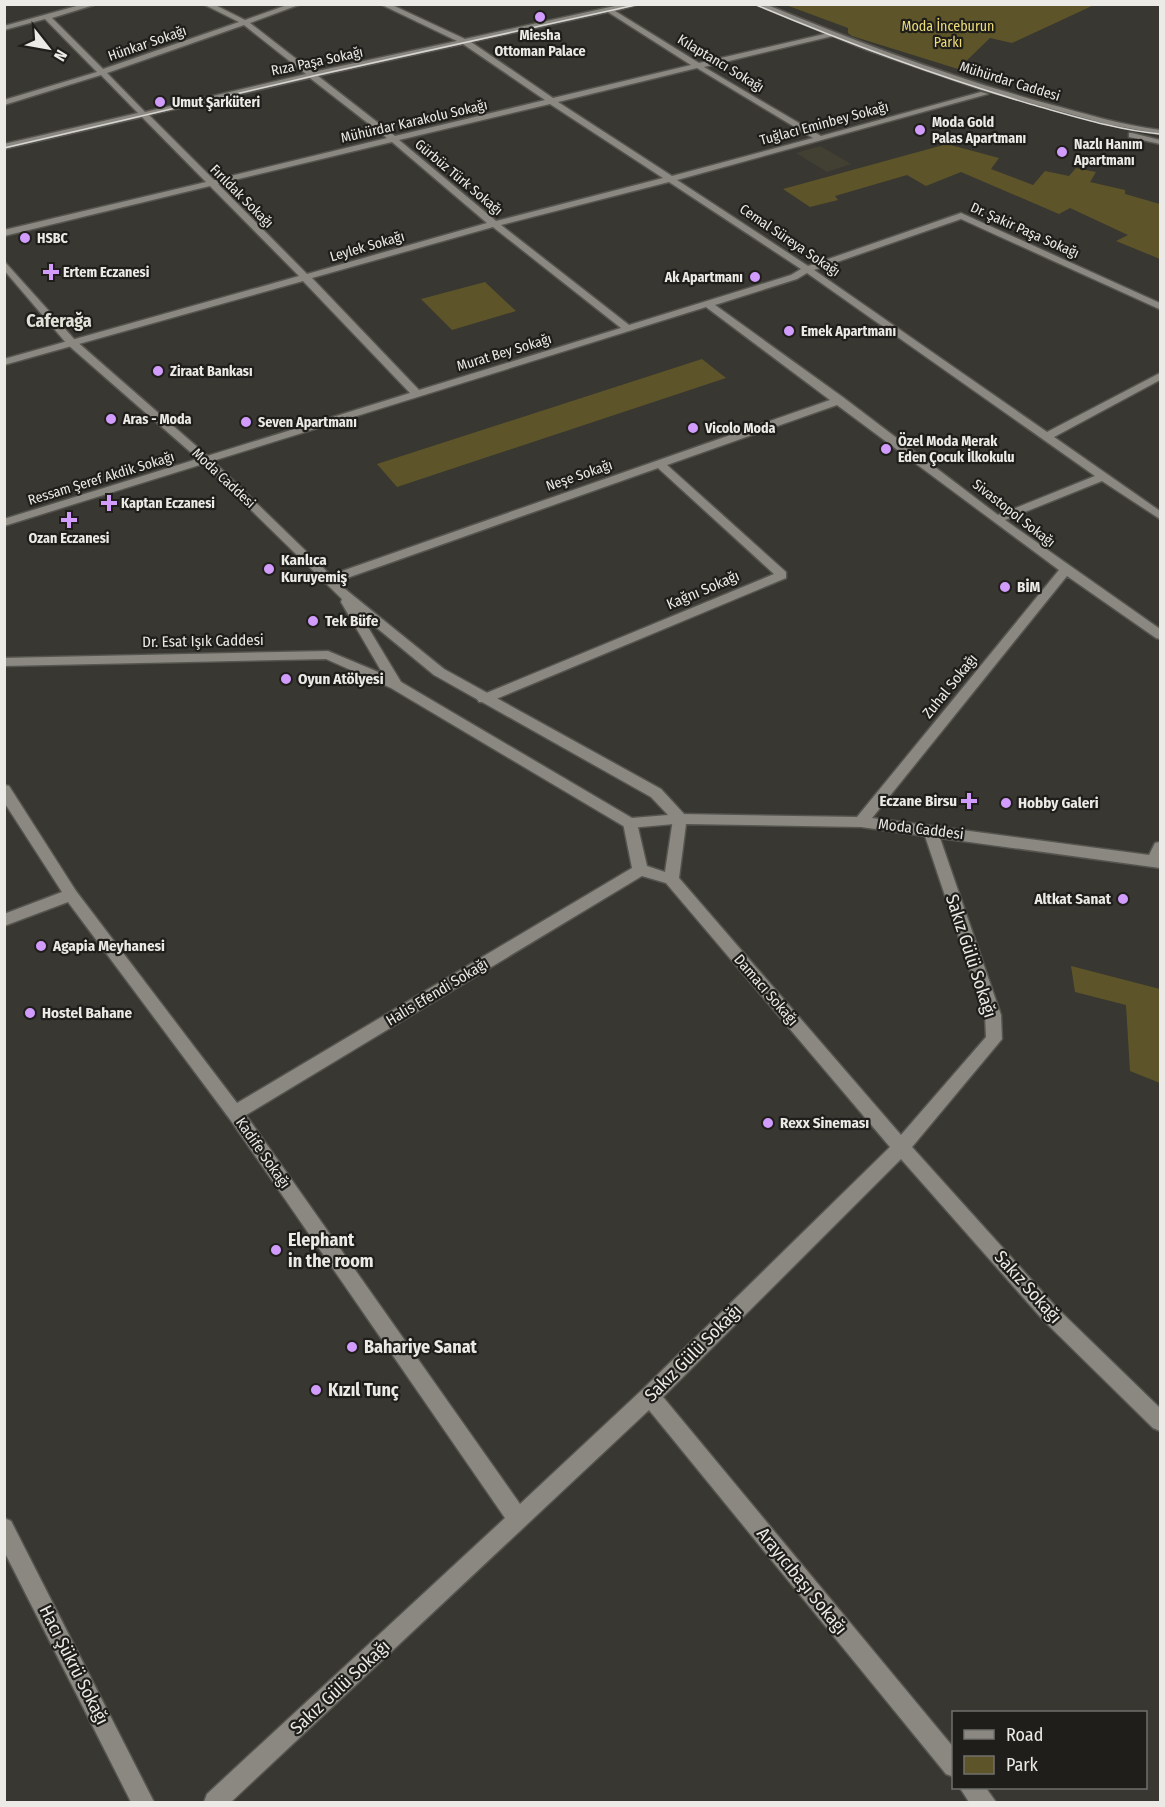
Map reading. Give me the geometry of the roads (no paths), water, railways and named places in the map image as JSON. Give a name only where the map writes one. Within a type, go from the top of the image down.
[{"type":"street","points":[[4,28],[94,4]]},
{"type":"street","name":"Gürbüz Türk Sokağı","points":[[206,4],[246,23],[393,139],[494,224],[627,328]]},
{"type":"street","name":"Hünkar Sokağı","points":[[4,103],[100,73],[298,4]]},
{"type":"street","name":"Cemal Süreya Sokağı","points":[[383,4],[467,43],[807,269],[1158,513]]},
{"type":"street","points":[[391,8],[401,4]]},
{"type":"street","name":"Rıza Paşa Sokağı","points":[[4,147],[312,75],[467,43],[636,4]]},
{"type":"street","name":"Mühürdar Caddesi","points":[[758,4],[830,34],[991,90],[1159,134]]},
{"type":"street","name":"Kılaptancı Sokağı","points":[[609,10],[819,138]]},
{"type":"street","name":"Fırıldak Sokağı","points":[[47,17],[210,184],[305,277],[417,394]]},
{"type":"street","name":"Mühürdar Karakolu Sokağı","points":[[4,233],[830,34]]},
{"type":"street","name":"Mühürdar Caddesi","points":[[821,37],[984,94],[1132,135]]},
{"type":"street","name":"Tuğlacı Eminbey Sokağı","points":[[671,179],[984,94]]},
{"type":"street","points":[[1132,135],[1159,134]]},
{"type":"street","points":[[1132,135],[1161,142]]},
{"type":"street","name":"Leylek Sokağı","points":[[4,362],[494,224],[671,179]]},
{"type":"street","name":"Dr. Şakir Paşa Sokağı","points":[[807,269],[961,216],[1161,306]]},
{"type":"street","name":"Moda Caddesi","points":[[6,269],[71,342],[207,461],[341,592],[439,672],[656,794],[680,819]]},
{"type":"street","name":"Murat Bey Sokağı","points":[[207,461],[794,277],[807,269]]},
{"type":"street","name":"Sivastopol Sokağı","points":[[708,304],[840,400],[1065,571],[1161,635]]},
{"type":"street","points":[[1046,436],[1161,376]]},
{"type":"street","name":"Neşe Sokağı","points":[[329,580],[840,400]]},
{"type":"street","name":"Ressam Şeref Akdik Sokağı","points":[[4,523],[207,461]]},
{"type":"street","name":"Kağnı Sokağı","points":[[484,699],[782,575],[659,463]]},
{"type":"street","points":[[998,519],[1104,476]]},
{"type":"street","name":"Zuhal Sokağı","points":[[861,822],[1065,571]]},
{"type":"street","name":"Moda Caddesi","points":[[341,592],[396,685],[630,823],[680,819],[861,822],[1157,862]]},
{"type":"street","name":"Dr. Esat Işık Caddesi","points":[[4,662],[328,655],[396,685]]},
{"type":"street","name":"Kadife Sokağı","points":[[4,790],[71,895],[235,1113],[518,1519]]},
{"type":"street","points":[[630,823],[640,870],[671,879],[680,819]]},
{"type":"street","name":"Sakız Gülü Sokağı","points":[[215,1803],[650,1396],[902,1147],[994,1039],[993,1015],[930,830]]},
{"type":"street","points":[[1157,862],[1161,847]]},
{"type":"street","name":"Halis Efendi Sokağı","points":[[235,1113],[640,870]]},
{"type":"street","name":"Damacı Sokağı","points":[[671,879],[902,1147]]},
{"type":"street","points":[[4,920],[71,895]]},
{"type":"street","name":"Sakız Sokağı","points":[[902,1147],[1050,1314],[1161,1421]]},
{"type":"street","name":"Arayıcıbaşı Sokağı","points":[[650,1396],[952,1764]]},
{"type":"street","name":"Hacı Şükrü Sokağı","points":[[4,1528],[143,1803]]},
{"type":"street","points":[[972,1789],[984,1803]]},
{"type":"tram line","points":[[4,148],[313,76],[640,4]]},
{"type":"tram line","points":[[754,4],[890,58],[960,82],[1095,122],[1160,134]]},
{"type":"place","name":"Miesha Ottoman Palace","points":[[540,17]]},
{"type":"place","name":"Umut Şarküteri","points":[[160,102]]},
{"type":"place","name":"Moda Gold Palas Apartmanı","points":[[920,130]]},
{"type":"place","name":"Nazlı Hanım Apartmanı","points":[[1062,152]]},
{"type":"place","name":"HSBC","points":[[25,238]]},
{"type":"place","name":"Ertem Eczanesi","points":[[51,272]]},
{"type":"place","name":"Ak Apartmanı","points":[[755,277]]},
{"type":"place","name":"Emek Apartmanı","points":[[789,331]]},
{"type":"place","name":"Ziraat Bankası","points":[[158,371]]},
{"type":"place","name":"Aras - Moda","points":[[111,419]]},
{"type":"place","name":"Seven Apartmanı","points":[[246,422]]},
{"type":"place","name":"Vicolo Moda","points":[[693,428]]},
{"type":"place","name":"Özel Moda Merak Eden Çocuk İlkokulu","points":[[886,449]]},
{"type":"place","name":"Kaptan Eczanesi","points":[[109,503]]},
{"type":"place","name":"Ozan Eczanesi","points":[[69,520]]},
{"type":"place","name":"Kanlıca Kuruyemiş","points":[[269,569]]},
{"type":"place","name":"BİM","points":[[1005,587]]},
{"type":"place","name":"Tek Büfe","points":[[313,621]]},
{"type":"place","name":"Oyun Atölyesi","points":[[286,679]]},
{"type":"place","name":"Eczane Birsu","points":[[969,801]]},
{"type":"place","name":"Hobby Galeri","points":[[1006,803]]},
{"type":"place","name":"Altkat Sanat","points":[[1123,899]]},
{"type":"place","name":"Agapia Meyhanesi","points":[[41,946]]},
{"type":"place","name":"Hostel Bahane","points":[[30,1013]]},
{"type":"place","name":"Rexx Sineması","points":[[768,1123]]},
{"type":"place","name":"Elephant in the room","points":[[276,1250]]},
{"type":"place","name":"Bahariye Sanat","points":[[352,1347]]},
{"type":"place","name":"Kızıl Tunç","points":[[316,1390]]},
{"type":"district","name":"Caferağa","points":[[59,321]]},
{"type":"park label","name":"Moda İnceburun Parkı","points":[[948,34]]}]
